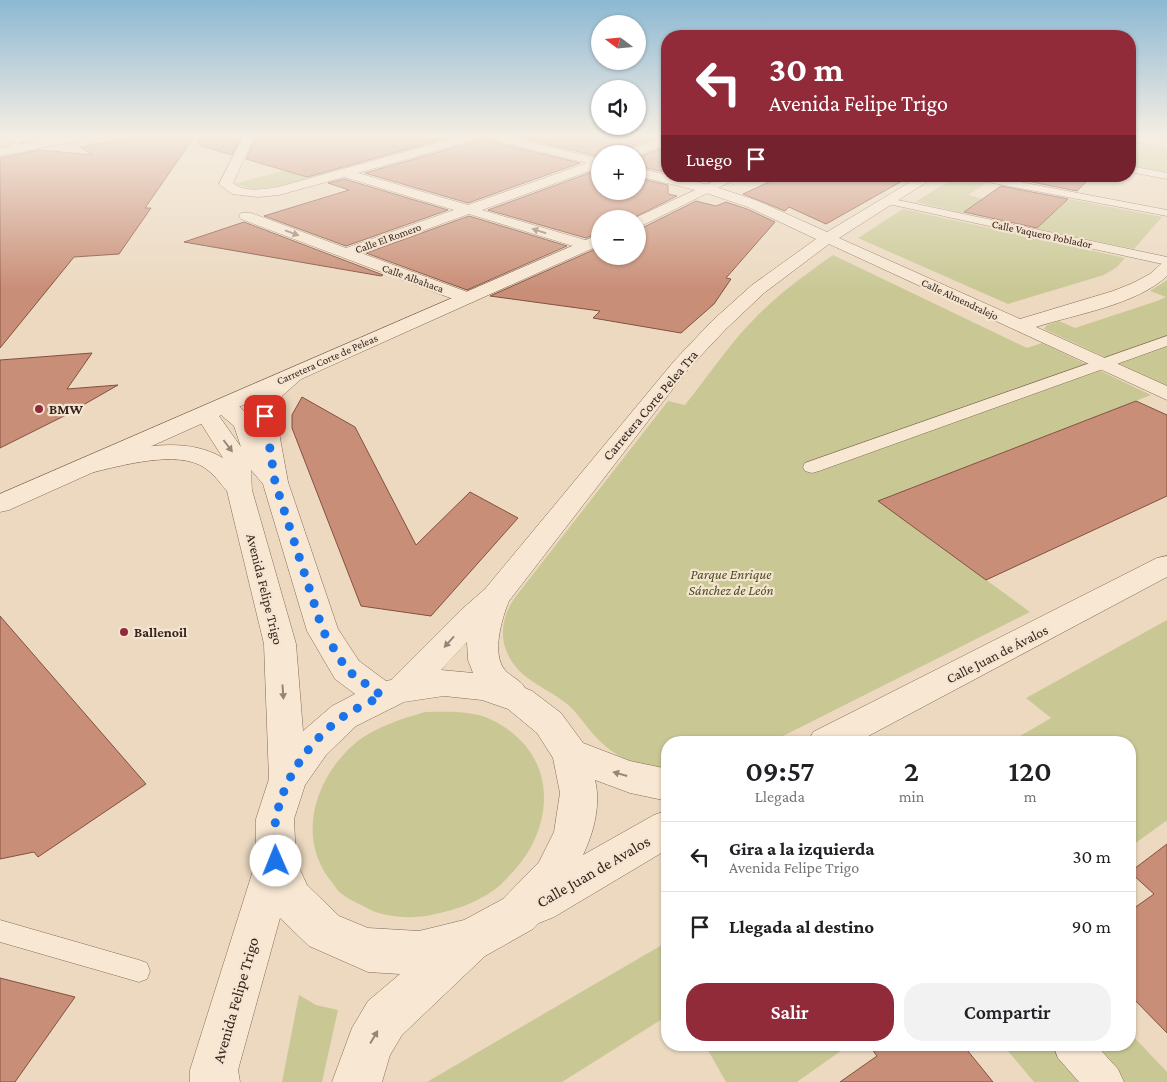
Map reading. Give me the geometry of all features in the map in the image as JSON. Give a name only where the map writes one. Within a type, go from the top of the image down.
[{"type":"street","points":[[229,187],[236,191],[255,193],[279,191],[292,187]]},
{"type":"street","points":[[292,202],[337,187]]},
{"type":"street","points":[[393,187],[466,209],[591,241]]},
{"type":"street","name":"Calle El Romero","points":[[347,253],[529,187]]},
{"type":"street","points":[[732,187],[747,200]]},
{"type":"street","name":"Carretera Corte Pelea Tra","points":[[392,692],[432,662],[476,612],[496,596],[682,364],[712,332],[759,288],[828,239],[911,187]]},
{"type":"street","points":[[1031,187],[1167,214]]},
{"type":"street","points":[[646,219],[711,188]]},
{"type":"street","name":"Calle Almendralejo","points":[[711,188],[747,200],[1167,394]]},
{"type":"street","name":"Calle Almendralejo","points":[[675,206],[708,201],[747,200]]},
{"type":"street","name":"Calle Vaquero Poblador","points":[[888,201],[1167,262]]},
{"type":"street","name":"Calle Albahaca","points":[[264,210],[246,216],[467,298]]},
{"type":"street","name":"Carretera Corte de Peleas","points":[[0,504],[591,243]]},
{"type":"street","points":[[1018,326],[1142,287],[1162,274],[1167,268]]},
{"type":"street","points":[[812,467],[1167,341]]},
{"type":"street","points":[[298,372],[272,395],[265,416],[275,482],[323,631],[347,670],[392,692]]},
{"type":"street","points":[[214,410],[220,407],[234,412],[244,422],[262,468],[275,482]]},
{"type":"street","name":"Avenida Felipe Trigo","points":[[214,410],[206,414],[235,455],[241,473],[240,490],[280,644],[288,779]]},
{"type":"street","name":"Avenida Felipe Trigo","points":[[76,470],[120,458],[147,454],[183,453],[210,460],[220,467],[240,490]]},
{"type":"street","name":"Calle Juan de Ávalos","points":[[838,736],[1167,565]]},
{"type":"street","name":"Carretera Corte Pelea Tra","points":[[496,596],[485,624],[483,654],[486,668],[494,680],[549,723],[570,754]]},
{"type":"street","points":[[471,940],[419,953],[368,950],[324,931],[292,900],[276,861],[275,819],[288,779],[313,744],[344,716],[392,692],[444,683],[484,687],[520,700]]},
{"type":"street","points":[[570,754],[611,771],[661,784]]},
{"type":"street","points":[[518,914],[553,876],[573,834],[579,792],[570,754]]},
{"type":"street","name":"Calle Juan de Avalos","points":[[471,940],[661,832]]},
{"type":"street","name":"Avenida Felipe Trigo","points":[[211,1078],[276,861]]},
{"type":"street","points":[[357,1082],[369,1045],[385,1018],[471,940]]},
{"type":"street","points":[[1077,1051],[1105,1082]]},
{"type":"lane","points":[[0,931],[139,970]]},
{"type":"green space","points":[[939,187],[980,187],[968,195],[983,199],[963,213],[915,202]]},
{"type":"green space","points":[[1069,199],[1162,217],[1134,249],[1036,229]]},
{"type":"green space","points":[[903,209],[1125,258],[1117,267],[1104,275],[1008,304],[858,238]]},
{"type":"green space","name":"Parque Enrique Sánchez de León","points":[[833,255],[1027,348],[1042,343],[1151,395],[879,501],[1030,612],[783,736],[661,736],[661,771],[647,768],[610,750],[601,743],[567,704],[529,679],[519,670],[511,661],[503,640],[505,618],[516,596],[668,401],[685,405],[752,321],[785,291]]},
{"type":"green space","points":[[1167,280],[1167,386],[1044,329],[1047,325],[1059,321],[1075,328],[1157,301],[1166,297],[1150,291]]},
{"type":"green space","points":[[1167,620],[1167,823],[1166,821],[1136,843],[1136,736],[1020,736],[1051,718],[1026,698]]},
{"type":"green space","points":[[425,712],[459,712],[476,715],[492,720],[514,734],[529,751],[539,770],[544,791],[543,813],[537,835],[526,856],[494,890],[472,903],[456,909],[423,916],[398,917],[372,911],[339,891],[319,862],[314,844],[313,825],[322,787],[332,769],[344,754],[359,740],[382,727]]},
{"type":"green space","points":[[661,946],[661,1020],[562,1082],[427,1082]]},
{"type":"green space","points":[[299,995],[316,1005],[338,1010],[322,1082],[282,1082]]},
{"type":"green space","points":[[1136,1039],[1167,1072],[1167,1082],[1034,1082],[1008,1051],[1136,1051]]},
{"type":"green space","points":[[708,1051],[841,1051],[797,1082],[726,1082]]},
{"type":"building","points":[[0,187],[159,187],[145,208],[151,208],[119,254],[74,257],[0,348]]},
{"type":"building","points":[[341,187],[372,187],[448,210],[346,246],[264,216],[349,190]]},
{"type":"building","points":[[415,187],[511,187],[468,203]]},
{"type":"building","points":[[549,187],[591,187],[591,200],[646,200],[646,187],[668,187],[668,194],[677,196],[646,212],[591,210],[591,236],[586,238],[488,210]]},
{"type":"building","points":[[757,187],[891,187],[826,224],[789,207],[785,211],[743,194]]},
{"type":"building","points":[[999,187],[1009,187],[1068,199],[1037,228],[964,212]]},
{"type":"building","points":[[1059,187],[1081,187],[1077,191]]},
{"type":"building","points":[[696,201],[716,206],[726,202],[775,222],[726,278],[731,279],[714,304],[681,333],[593,318],[600,311],[490,296],[591,251],[591,265],[646,265],[646,226]]},
{"type":"building","points":[[469,216],[567,246],[467,290],[366,253]]},
{"type":"building","points":[[244,222],[383,275],[184,242]]},
{"type":"building","points":[[92,353],[67,389],[118,385],[64,416],[0,448],[0,360]]},
{"type":"building","points":[[302,397],[355,427],[416,545],[470,492],[518,518],[431,616],[361,606],[292,428],[292,415]]},
{"type":"building","points":[[1136,401],[1167,415],[1167,496],[986,580],[878,501]]},
{"type":"building","points":[[0,616],[146,784],[38,857],[34,852],[0,859]]},
{"type":"building","points":[[1167,844],[1167,1033],[1136,1001],[1136,907],[1154,894],[1136,878],[1136,867]]},
{"type":"building","points":[[0,978],[75,997],[15,1082],[0,1082]]},
{"type":"building","points":[[873,1051],[968,1051],[993,1082],[840,1082],[877,1056]]},
{"type":"place","name":"BMW","points":[[39,409]]},
{"type":"place","name":"Ballenoil","points":[[124,632]]},
{"type":"route","points":[[265,416],[275,482],[323,631],[347,670],[382,696],[344,716],[323,734],[313,744],[288,779],[275,819],[276,861]]}]
